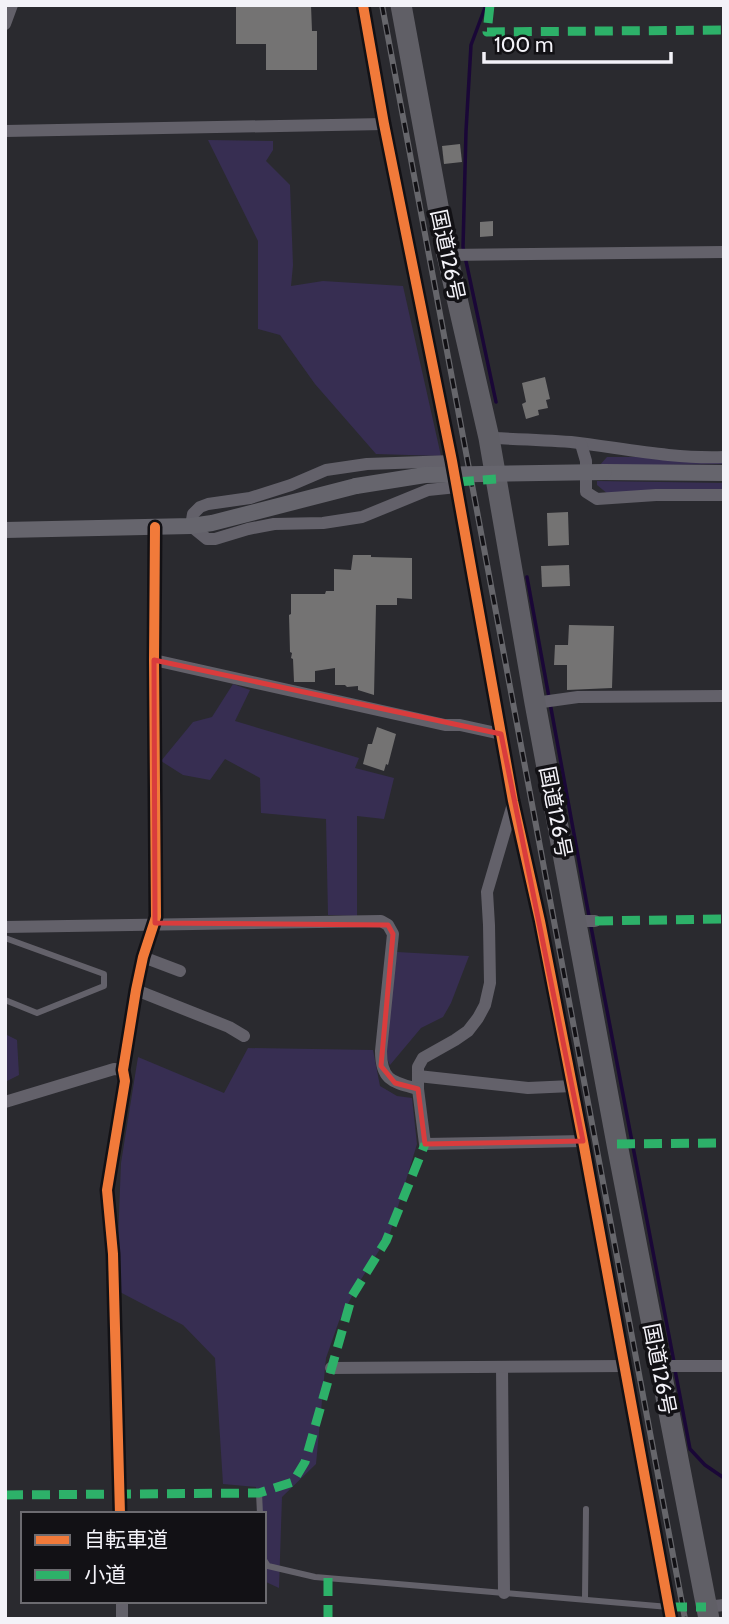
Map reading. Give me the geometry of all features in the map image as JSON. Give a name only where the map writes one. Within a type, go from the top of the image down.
[{"type":"highway","name":"国道126号","points":[[401,5],[460,254],[496,479],[545,701],[586,921],[617,1144],[670,1366],[713,1610]]},
{"type":"street","points":[[5,24],[12,5]]},
{"type":"street","points":[[363,5],[384,124],[452,461],[513,801],[540,921],[583,1142],[670,1613]]},
{"type":"street","points":[[5,131],[384,124]]},
{"type":"street","points":[[460,254],[724,252]]},
{"type":"street","points":[[489,438],[580,444],[680,456],[724,457]]},
{"type":"street","points":[[580,444],[586,461],[586,492],[597,499],[656,495],[724,495]]},
{"type":"street","points":[[191,526],[193,514],[208,504],[250,498],[326,471],[368,464],[452,461]]},
{"type":"street","points":[[5,530],[191,526],[356,486],[425,475],[724,473]]},
{"type":"street","points":[[191,526],[207,539],[215,539],[274,524],[323,523],[362,517],[429,490],[496,479]]},
{"type":"street","points":[[120,1512],[113,1254],[107,1190],[125,1082],[123,1070],[136,990],[156,917],[155,527]]},
{"type":"street","points":[[154,660],[445,725],[460,725],[501,734]]},
{"type":"street","points":[[545,701],[578,697],[724,696]]},
{"type":"street","points":[[513,801],[487,892],[490,983],[485,1005],[468,1031],[423,1058],[418,1067],[425,1143],[583,1142]]},
{"type":"street","points":[[5,927],[381,921],[388,925],[393,934],[381,1066],[395,1083],[528,1088],[572,1086]]},
{"type":"street","points":[[144,957],[180,971]]},
{"type":"street","points":[[136,990],[229,1027],[244,1036]]},
{"type":"street","points":[[5,1102],[114,1069],[123,1070]]},
{"type":"street","points":[[331,1368],[624,1366]]},
{"type":"street","points":[[670,1366],[724,1366]]},
{"type":"street","points":[[502,1367],[504,1593]]},
{"type":"lane","points":[[5,938],[104,974],[105,982],[104,986],[37,1013],[5,1000]]},
{"type":"lane","points":[[260,1493],[260,1512]]},
{"type":"lane","points":[[585,1599],[586,1508]]},
{"type":"lane","points":[[266,1563],[268,1566],[315,1577],[585,1599],[670,1613]]},
{"type":"highlighted area","points":[[154,660],[501,734],[583,1141],[425,1144],[418,1089],[395,1083],[381,1066],[393,934],[388,925],[155,923]]},
{"type":"shaded area","points":[[208,140],[273,141],[273,150],[266,161],[290,185],[293,265],[291,286],[323,281],[403,286],[441,456],[376,454],[315,384],[280,335],[258,329],[258,241]]},
{"type":"shaded area","points":[[607,457],[724,460],[724,464],[599,466]]},
{"type":"shaded area","points":[[597,481],[724,483],[724,491],[694,489],[608,494],[597,485]]},
{"type":"shaded area","points":[[233,684],[250,690],[235,721],[359,758],[355,768],[394,778],[384,819],[357,816],[357,916],[328,915],[326,819],[261,813],[260,778],[225,759],[210,780],[183,775],[161,761],[193,722],[212,717]]},
{"type":"shaded area","points":[[397,952],[469,956],[443,1017],[421,1028],[390,1065],[385,1054]]},
{"type":"shaded area","points":[[5,1034],[17,1040],[19,1075],[5,1082]]},
{"type":"shaded area","points":[[248,1048],[373,1050],[380,1086],[397,1096],[412,1098],[417,1144],[390,1233],[339,1321],[326,1358],[316,1464],[282,1497],[279,1588],[266,1582],[266,1512],[259,1512],[256,1487],[223,1484],[215,1358],[183,1325],[116,1290],[121,1163],[138,1057],[224,1093]]},
{"type":"building","points":[[236,5],[311,5],[312,31],[317,31],[317,70],[266,70],[266,44],[236,44]]},
{"type":"building","points":[[460,144],[462,162],[444,164],[442,146]]},
{"type":"building","points":[[493,221],[493,236],[480,237],[480,222]]},
{"type":"building","points":[[545,377],[550,399],[546,400],[548,408],[538,410],[539,415],[526,419],[522,404],[526,402],[522,383]]},
{"type":"building","points":[[568,512],[569,545],[548,546],[547,513]]},
{"type":"building","points":[[353,555],[412,558],[412,599],[397,598],[397,605],[376,605],[374,695],[358,690],[358,686],[335,685],[335,668],[315,671],[315,682],[294,682],[290,652],[291,594],[325,594],[326,591],[334,591],[334,569],[351,570]]},
{"type":"building","points":[[569,565],[570,586],[542,587],[541,566]]},
{"type":"building","points":[[569,625],[614,626],[612,688],[567,690],[567,665],[554,665],[555,645],[568,645]]},
{"type":"building","points":[[377,727],[396,734],[384,771],[363,764],[368,744],[372,744]]},
{"type":"waterway","points":[[486,5],[471,45],[463,247],[496,402]]},
{"type":"waterway","points":[[527,577],[674,1362]]},
{"type":"waterway","points":[[675,1370],[690,1449],[705,1465],[724,1478]]},
{"type":"railway","points":[[382,5],[685,1619]]},
{"type":"marked path","points":[[490,5],[487,32],[724,30]]},
{"type":"marked path","points":[[456,482],[496,479]]},
{"type":"marked path","points":[[595,921],[724,919]]},
{"type":"marked path","points":[[617,1144],[724,1143]]},
{"type":"marked path","points":[[5,1495],[259,1493],[293,1482],[305,1462],[352,1296],[386,1241],[425,1144]]},
{"type":"marked path","points":[[328,1578],[328,1619]]},
{"type":"marked path","points":[[669,1607],[706,1607]]},
{"type":"cycle path","points":[[363,5],[384,124],[452,461],[513,801],[540,921],[583,1141],[671,1619]]},
{"type":"cycle path","points":[[120,1512],[113,1254],[107,1190],[125,1081],[123,1070],[136,990],[156,917],[155,527]]}]
